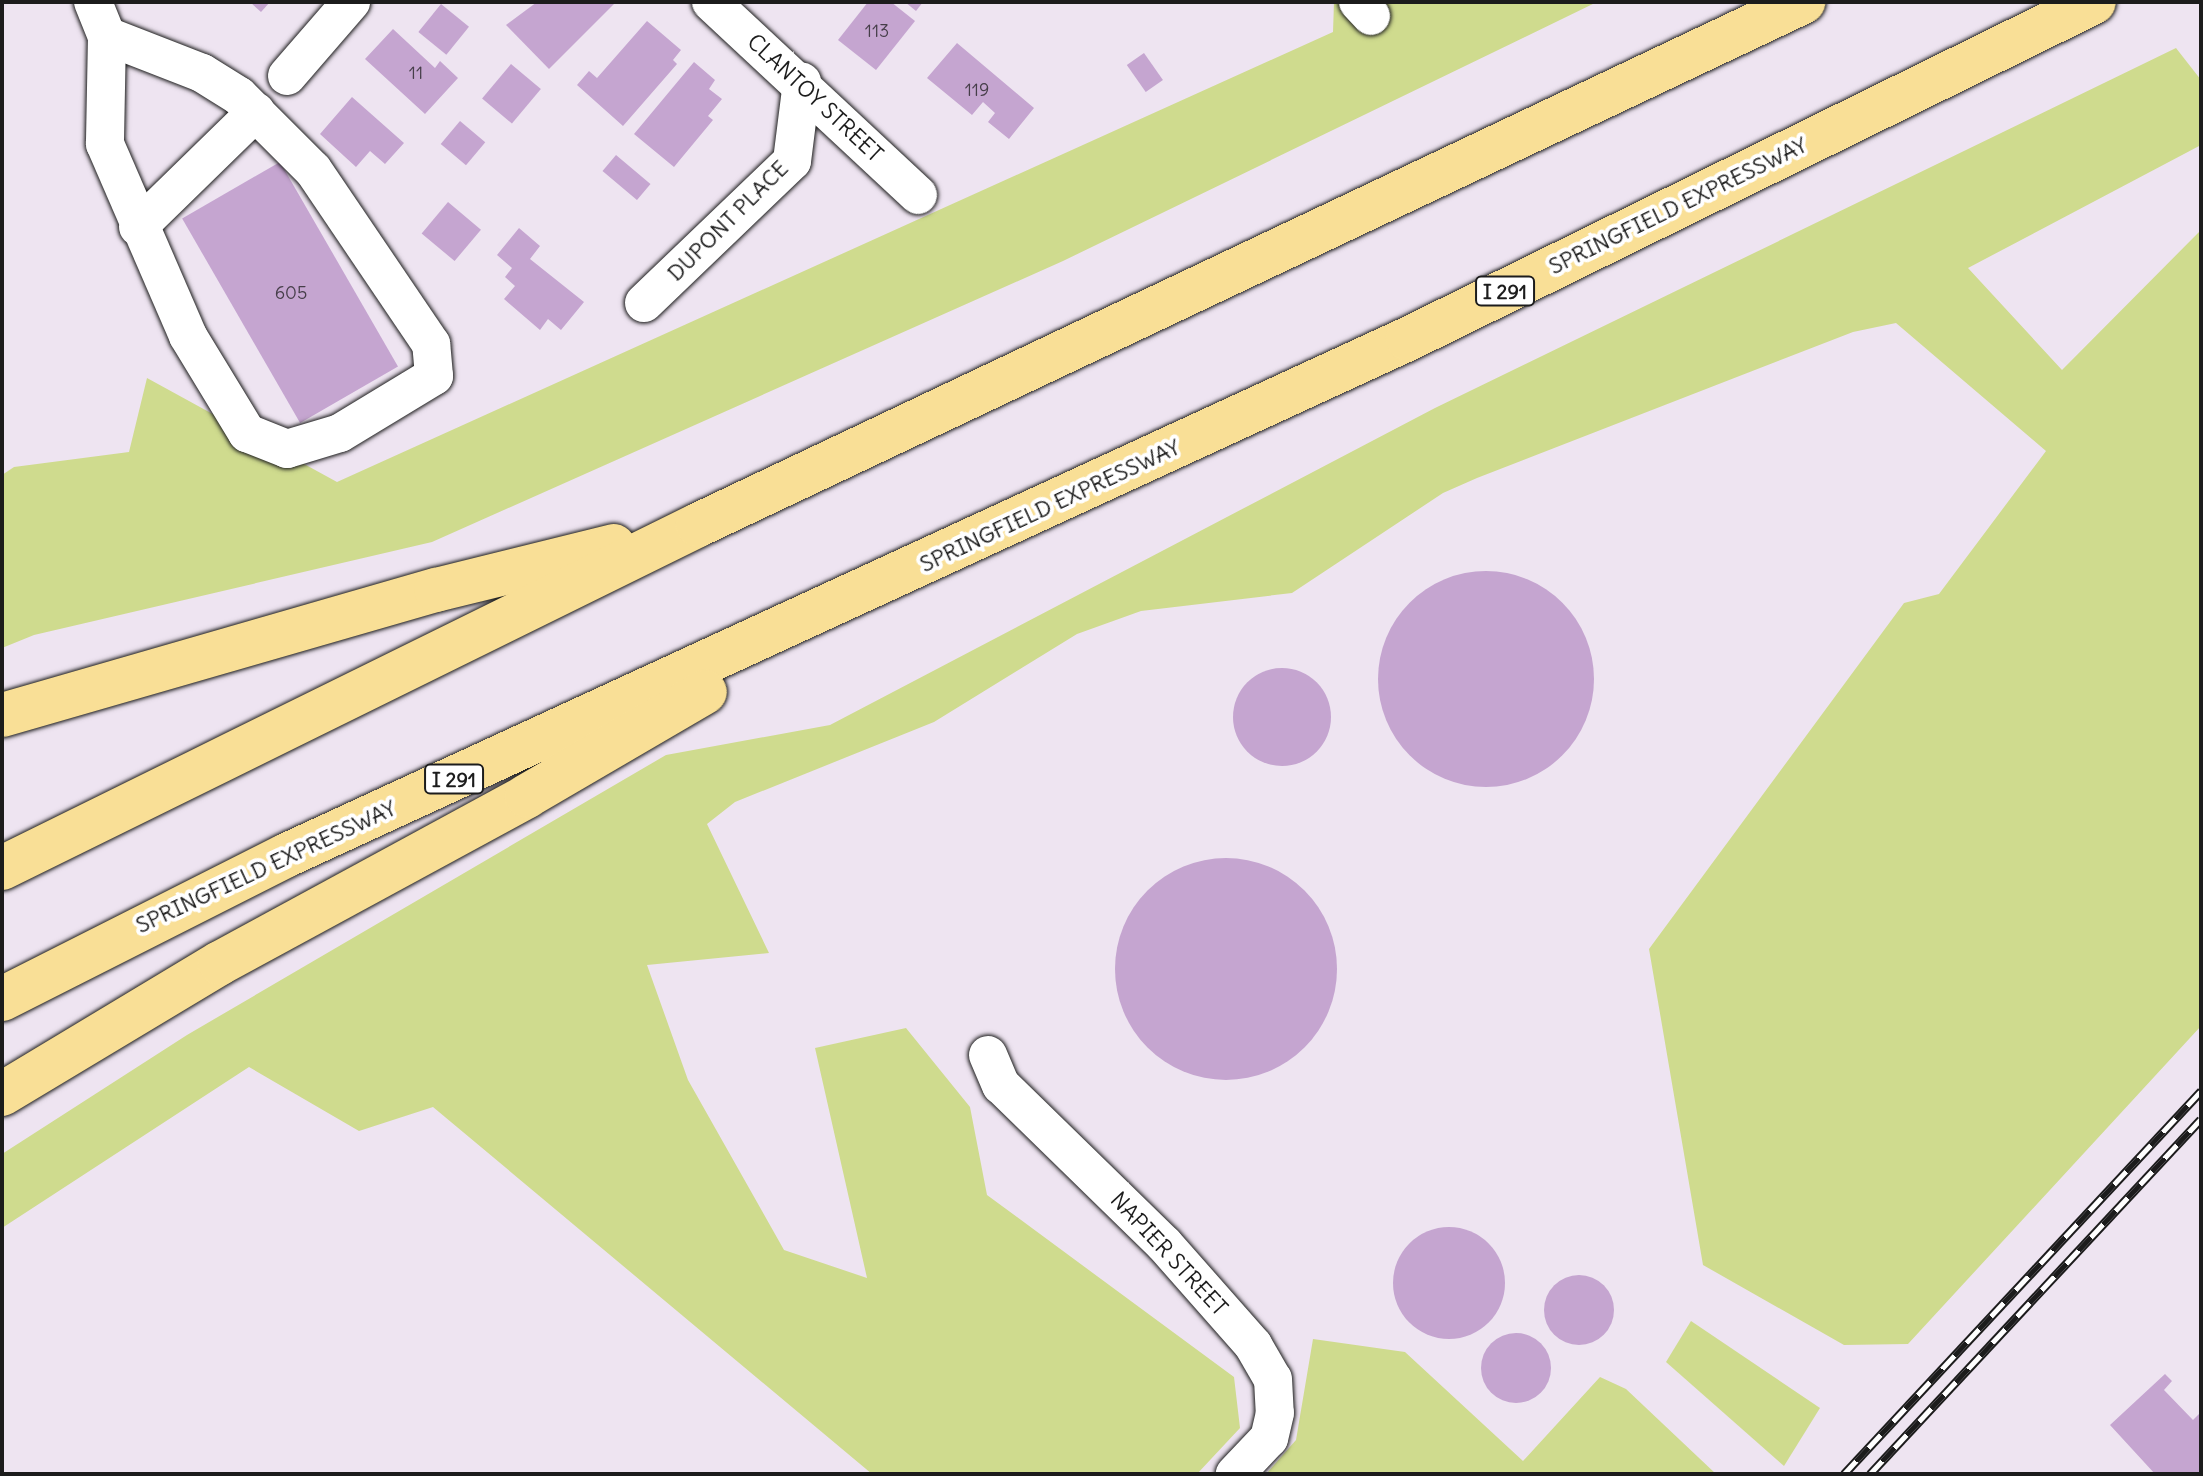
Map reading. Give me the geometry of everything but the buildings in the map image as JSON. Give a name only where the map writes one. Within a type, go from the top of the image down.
[{"type":"highway","points":[[2,868],[698,525],[1803,2]]},
{"type":"highway","name":"SPRINGFIELD EXPRESSWAY","points":[[2,999],[287,855],[911,571],[1408,339],[2094,2]]},
{"type":"highway","points":[[2,715],[436,590],[698,525]]},
{"type":"highway","points":[[2,1094],[220,963],[527,796],[911,571]]},
{"type":"street","points":[[287,76],[351,2]]},
{"type":"street","name":"CLANTOY STREET","points":[[711,2],[802,82],[918,195]]},
{"type":"street","points":[[100,19],[202,73],[256,112],[313,170],[431,344],[434,376],[340,433],[287,449],[247,433],[188,336],[138,227],[105,144],[100,19]]},
{"type":"street","name":"DUPONT PLACE","points":[[644,303],[792,161],[802,82]]},
{"type":"street","points":[[138,227],[256,112]]},
{"type":"street","name":"NAPIER STREET","points":[[988,1055],[1001,1085],[1164,1244],[1253,1345],[1273,1379],[1275,1413],[1269,1438],[1235,1474]]},
{"type":"green space","points":[[1334,2],[1597,2],[1063,261],[432,542],[34,635],[2,648],[2,475],[14,467],[129,452],[147,378],[337,482],[1333,32]]},
{"type":"green space","points":[[2176,48],[2201,80],[2201,145],[1968,268],[2062,370],[2201,230],[2201,1026],[1908,1344],[1844,1345],[1703,1265],[1649,949],[1904,603],[1939,594],[2046,451],[1896,323],[1853,332],[1443,493],[1292,593],[1141,611],[1077,634],[934,722],[735,802],[707,824],[769,953],[647,965],[688,1080],[784,1250],[867,1278],[815,1048],[906,1028],[970,1107],[987,1195],[1234,1377],[1240,1428],[1197,1474],[872,1474],[433,1107],[359,1131],[249,1067],[2,1228],[2,1154],[187,1035],[666,755],[830,725],[1435,408]]},
{"type":"green space","points":[[1691,1321],[1820,1408],[1784,1466],[1666,1362]]},
{"type":"green space","points":[[1313,1339],[1405,1352],[1523,1461],[1600,1377],[1626,1389],[1716,1474],[1266,1474],[1296,1440]]},
{"type":"railway","points":[[1844,1474],[2201,1091]]},
{"type":"railway","points":[[1870,1474],[2201,1119]]}]
